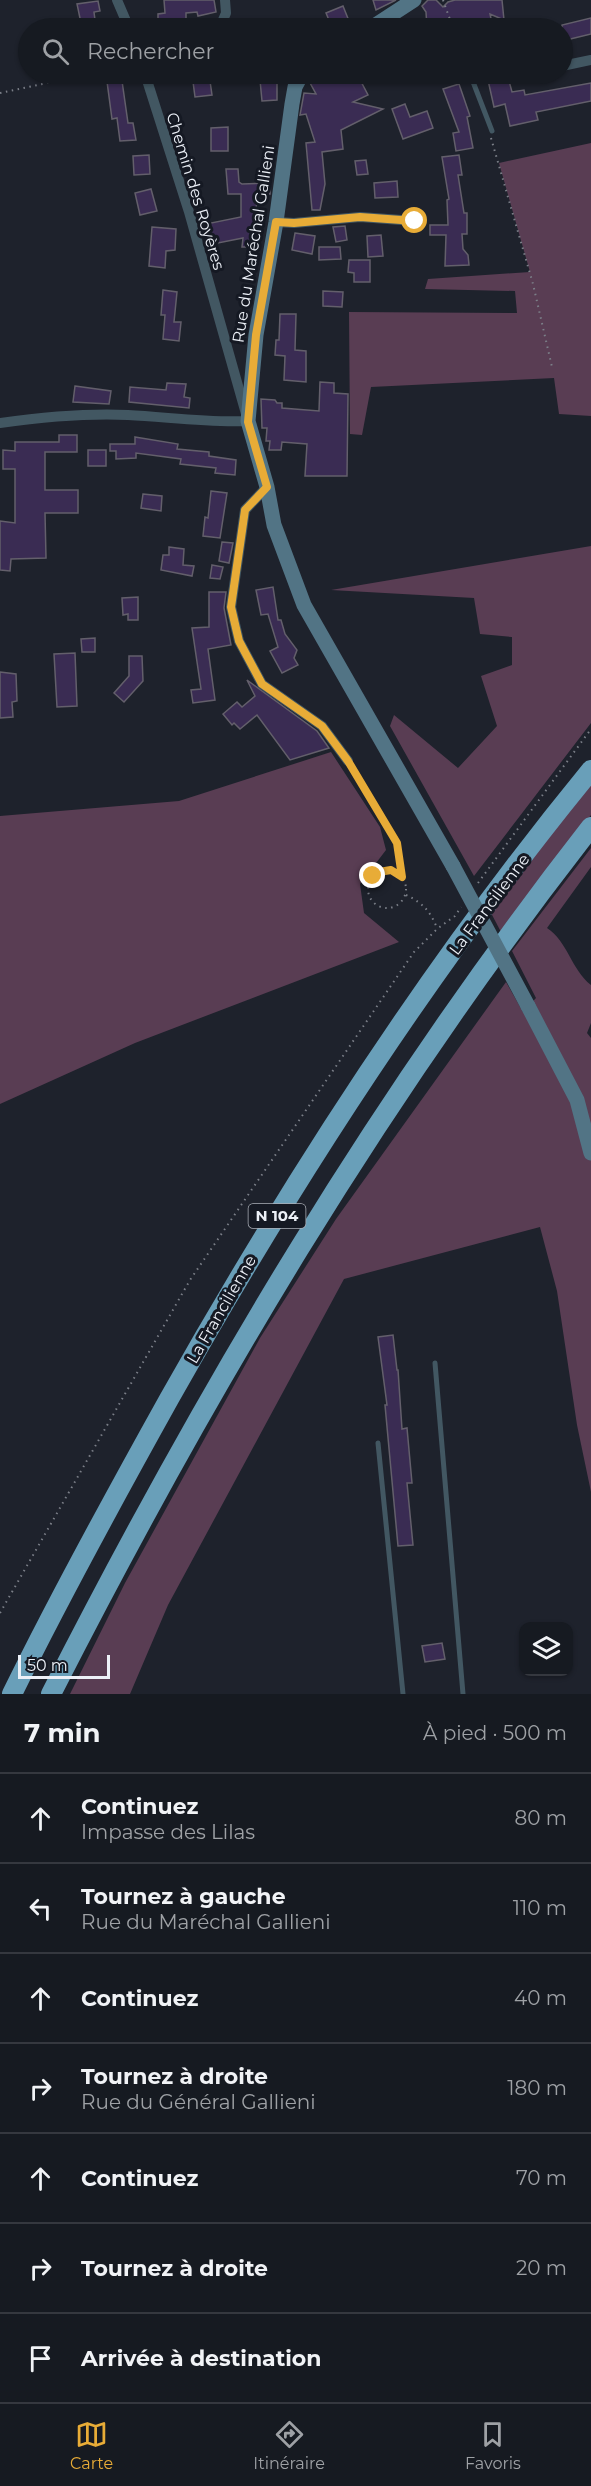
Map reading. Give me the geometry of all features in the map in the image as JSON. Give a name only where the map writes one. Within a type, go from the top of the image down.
[{"type":"highway","name":"La Francilienne","points":[[12,1694],[113,1498],[211,1324],[266,1233],[366,1078],[446,961],[591,770]]},
{"type":"highway","name":"La Francilienne","points":[[51,1694],[178,1455],[291,1259],[361,1149],[478,977],[591,827]]},
{"type":"street","points":[[117,0],[125,18]]},
{"type":"street","points":[[224,18],[225,0]]},
{"type":"street","points":[[386,18],[414,0]]},
{"type":"street","points":[[573,64],[591,60]]},
{"type":"street","name":"Chemin des Royères","points":[[148,84],[189,212],[248,422]]},
{"type":"street","name":"Rue du Maréchal Gallieni","points":[[248,422],[256,335],[297,84]]},
{"type":"street","points":[[276,222],[294,223],[360,217],[415,221]]},
{"type":"street","points":[[0,423],[57,415],[127,415],[248,422],[267,487],[281,550],[304,605],[453,866],[528,1006],[577,1100],[591,1153]]},
{"type":"street","points":[[267,487],[245,510],[231,607],[239,641],[262,684],[322,726],[348,761]]},
{"type":"lane","points":[[474,84],[492,131]]},
{"type":"lane","points":[[435,1363],[464,1694]]},
{"type":"lane","points":[[378,1443],[403,1694]]},
{"type":"path","points":[[443,0],[449,18]]},
{"type":"path","points":[[0,93],[42,84]]},
{"type":"path","points":[[492,131],[490,137],[533,284],[552,367]]},
{"type":"path","points":[[475,888],[591,729]]},
{"type":"path","points":[[348,761],[397,843],[405,883],[406,895],[398,905],[387,909],[375,905],[368,894],[369,881],[379,872],[391,870],[402,877]]},
{"type":"path","points":[[406,895],[422,903],[431,914],[437,929]]},
{"type":"path","points":[[0,1613],[190,1280],[414,952],[437,929],[446,925],[462,907]]},
{"type":"shaded area","points":[[591,143],[591,416],[559,414],[554,378],[371,387],[362,435],[350,434],[349,312],[517,313],[515,291],[425,289],[428,279],[530,272],[499,163]]},
{"type":"shaded area","points":[[591,546],[591,723],[474,876],[390,726],[394,715],[458,768],[497,726],[481,676],[512,665],[512,637],[480,634],[474,598],[331,590]]},
{"type":"shaded area","points":[[331,752],[380,827],[386,850],[360,884],[364,913],[399,942],[135,1043],[0,1104],[0,816],[179,801]]},
{"type":"shaded area","points":[[591,783],[591,815],[501,932],[490,911]]},
{"type":"shaded area","points":[[591,848],[591,867],[547,928],[560,941],[584,979],[591,985],[591,1023],[587,1033],[591,1038],[591,1492],[577,1425],[557,1291],[540,1227],[344,1279],[168,1605],[130,1694],[70,1694],[125,1583],[260,1338],[336,1219],[506,982],[523,1012],[536,998],[512,951]]},
{"type":"building","points":[[164,0],[214,0],[216,12],[198,16],[197,12],[186,13],[186,18],[158,18],[158,14],[165,13]]},
{"type":"building","points":[[373,0],[396,0],[376,10]]},
{"type":"building","points":[[428,0],[436,0],[443,7],[455,0],[502,0],[504,18],[490,14],[491,18],[426,18],[422,6]]},
{"type":"building","points":[[98,1],[100,11],[94,12],[95,18],[80,18],[77,4]]},
{"type":"building","points":[[343,6],[348,18],[328,18],[326,13]]},
{"type":"building","points":[[591,18],[591,34],[573,38],[573,22]]},
{"type":"building","points":[[591,83],[591,101],[536,112],[538,120],[510,126],[505,104],[494,107],[489,84],[510,84],[512,92],[524,90],[525,95]]},
{"type":"building","points":[[107,84],[122,84],[128,123],[133,123],[136,140],[120,141],[117,118],[112,119]]},
{"type":"building","points":[[193,84],[210,84],[212,95],[195,97]]},
{"type":"building","points":[[260,84],[277,84],[277,100],[262,101]]},
{"type":"building","points":[[311,84],[362,84],[368,95],[353,102],[383,109],[341,130],[343,149],[322,152],[325,184],[320,210],[312,210],[306,143],[315,142],[306,114],[300,115],[304,93],[316,94]]},
{"type":"building","points":[[459,84],[470,116],[467,117],[473,148],[456,151],[453,133],[459,132],[443,89]]},
{"type":"building","points":[[405,104],[410,117],[427,111],[433,128],[403,139],[392,109]]},
{"type":"building","points":[[228,127],[228,151],[211,151],[211,128]]},
{"type":"building","points":[[149,155],[150,174],[134,175],[133,156]]},
{"type":"building","points":[[459,155],[462,175],[458,175],[464,213],[467,213],[467,234],[462,234],[463,249],[468,255],[469,265],[445,266],[446,235],[430,235],[430,225],[448,225],[447,200],[449,199],[442,157]]},
{"type":"building","points":[[366,160],[368,174],[357,175],[355,161]]},
{"type":"building","points":[[226,169],[238,169],[239,182],[242,184],[270,183],[270,194],[257,194],[254,247],[242,247],[243,238],[218,243],[216,240],[209,240],[206,224],[241,217],[241,194],[228,194]]},
{"type":"building","points":[[397,181],[398,197],[375,198],[374,183]]},
{"type":"building","points":[[151,189],[157,211],[140,215],[135,193]]},
{"type":"building","points":[[345,226],[347,240],[336,242],[333,227]]},
{"type":"building","points":[[152,227],[176,229],[175,250],[166,251],[165,268],[149,266]]},
{"type":"building","points":[[295,233],[315,236],[312,254],[292,250]]},
{"type":"building","points":[[381,235],[383,256],[368,257],[367,236]]},
{"type":"building","points":[[319,247],[340,247],[341,259],[319,260]]},
{"type":"building","points":[[349,260],[370,260],[370,282],[354,282],[354,273],[348,272]]},
{"type":"building","points":[[163,290],[177,292],[174,322],[181,322],[179,341],[163,339],[165,315],[161,315]]},
{"type":"building","points":[[323,291],[343,292],[342,307],[323,306]]},
{"type":"building","points":[[280,314],[296,314],[295,350],[306,351],[306,382],[284,380],[285,356],[275,355],[276,340],[279,340]]},
{"type":"building","points":[[320,382],[334,383],[334,393],[348,394],[347,476],[305,476],[307,444],[282,442],[281,450],[269,450],[270,441],[266,441],[267,428],[262,428],[261,399],[282,403],[282,408],[319,411]]},
{"type":"building","points":[[167,383],[186,384],[184,397],[190,398],[189,408],[129,402],[130,387],[166,390]]},
{"type":"building","points":[[75,386],[111,391],[109,404],[73,402]]},
{"type":"building","points":[[59,435],[77,435],[77,452],[45,452],[45,490],[78,490],[78,513],[45,513],[46,558],[11,559],[10,571],[0,570],[0,521],[15,523],[15,469],[3,469],[3,450],[15,451],[15,442],[59,442]]},
{"type":"building","points":[[135,437],[178,444],[177,449],[209,452],[209,456],[236,460],[235,475],[215,473],[216,468],[180,464],[181,459],[136,453],[136,458],[116,459],[116,451],[110,451],[110,444],[135,444]]},
{"type":"building","points":[[88,450],[106,450],[106,466],[88,466]]},
{"type":"building","points":[[211,491],[227,493],[220,538],[203,536]]},
{"type":"building","points":[[143,494],[162,496],[161,511],[141,508]]},
{"type":"building","points":[[222,542],[233,543],[229,563],[219,561]]},
{"type":"building","points":[[169,547],[184,549],[183,565],[194,566],[192,576],[161,570],[163,555],[169,555]]},
{"type":"building","points":[[212,565],[223,567],[220,579],[210,578]]},
{"type":"building","points":[[273,587],[278,620],[281,620],[285,634],[297,650],[294,658],[298,665],[282,673],[270,651],[278,647],[268,614],[261,615],[256,590]]},
{"type":"building","points":[[209,592],[226,592],[224,608],[231,645],[208,649],[215,700],[193,703],[191,690],[201,689],[192,628],[209,627]]},
{"type":"building","points":[[138,597],[138,620],[128,620],[128,614],[123,615],[122,598]]},
{"type":"building","points":[[95,638],[95,652],[82,652],[81,639]]},
{"type":"building","points":[[75,653],[77,706],[57,707],[54,654]]},
{"type":"building","points":[[129,656],[142,656],[143,681],[124,702],[114,693],[129,676]]},
{"type":"building","points":[[0,672],[16,674],[17,701],[12,702],[13,717],[0,718]]},
{"type":"building","points":[[247,680],[317,731],[329,748],[290,760],[257,715],[240,729],[234,723],[232,725],[223,714],[237,702],[242,707],[255,696]]},
{"type":"building","points":[[393,1335],[402,1429],[407,1428],[412,1483],[407,1483],[413,1545],[398,1546],[385,1405],[387,1405],[378,1337]]},
{"type":"building","points":[[442,1643],[445,1659],[425,1662],[422,1646]]},
{"type":"route","points":[[373,876],[385,870],[391,870],[402,877],[397,843],[348,761],[322,726],[262,684],[239,641],[231,607],[245,510],[267,487],[248,422],[256,335],[276,222],[294,223],[360,217],[415,221]]}]
